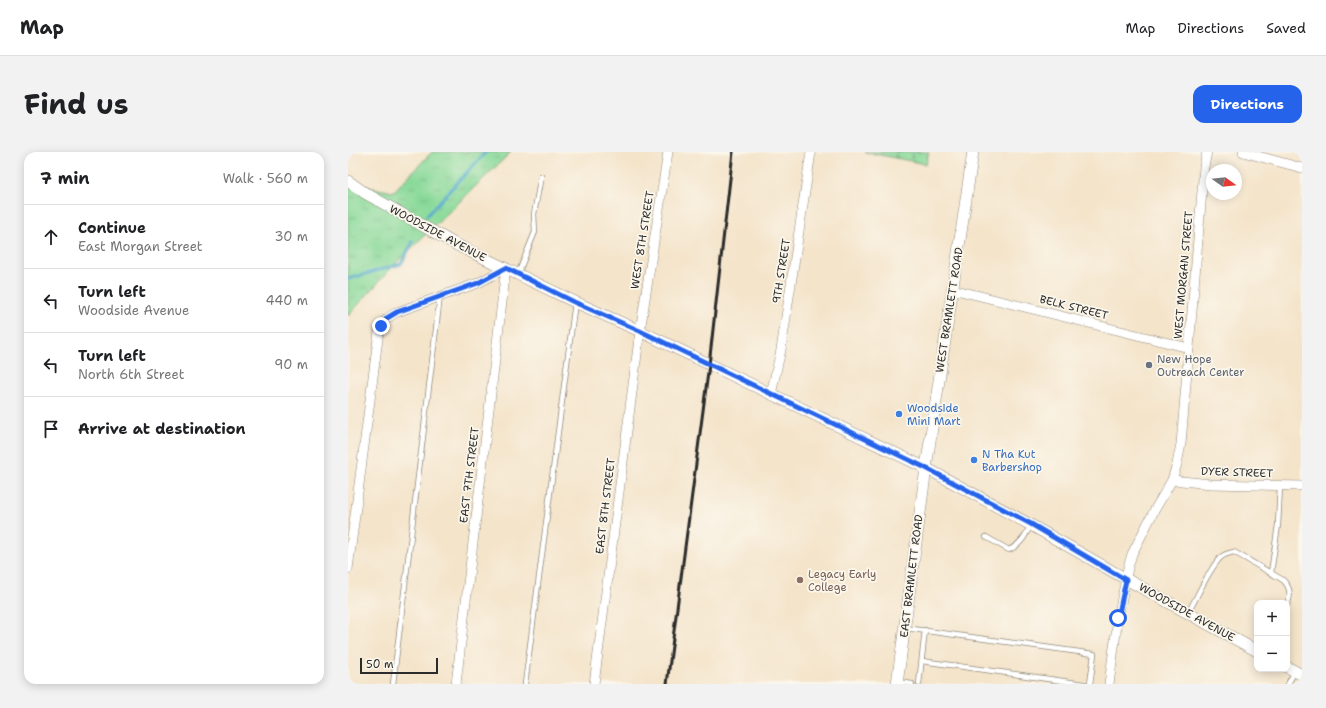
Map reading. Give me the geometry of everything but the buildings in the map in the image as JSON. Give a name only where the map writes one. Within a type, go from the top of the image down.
[{"type":"street","name":"WEST 8TH STREET","points":[[640,331],[668,152]]},
{"type":"street","name":"9TH STREET","points":[[771,394],[781,350],[811,152]]},
{"type":"street","name":"WEST BRAMLETT ROAD","points":[[926,468],[973,152]]},
{"type":"street","name":"WEST MORGAN STREET","points":[[1109,684],[1118,618],[1132,554],[1172,480],[1178,464],[1181,444],[1206,152]]},
{"type":"street","points":[[1242,152],[1302,168]]},
{"type":"street","name":"WOODSIDE AVENUE","points":[[348,181],[365,193],[418,224],[574,302],[640,331],[926,468],[1031,524],[1126,580],[1254,649]]},
{"type":"street","points":[[348,569],[379,331],[381,326],[387,318],[397,312],[478,283],[506,268]]},
{"type":"street","name":"EAST 7TH STREET","points":[[456,684],[506,268]]},
{"type":"street","name":"BELK STREET","points":[[952,289],[1189,348]]},
{"type":"street","name":"EAST 8TH STREET","points":[[594,684],[640,331]]},
{"type":"street","name":"EAST BRAMLETT ROAD","points":[[897,683],[926,468]]},
{"type":"street","name":"DYER STREET","points":[[1172,480],[1203,483],[1302,486]]},
{"type":"lane","points":[[518,274],[535,232],[534,214],[541,176]]},
{"type":"lane","points":[[393,684],[440,296]]},
{"type":"lane","points":[[525,684],[574,302]]},
{"type":"lane","points":[[1271,573],[1278,525],[1280,486]]},
{"type":"lane","points":[[986,537],[1009,550],[1017,547],[1031,524]]},
{"type":"lane","points":[[1188,613],[1210,572],[1221,557],[1228,553],[1234,552],[1283,580],[1289,586],[1290,594],[1288,600]]},
{"type":"lane","points":[[905,628],[1094,654],[1090,684]]},
{"type":"lane","points":[[920,684],[924,630]]},
{"type":"lane","points":[[922,661],[1084,684]]},
{"type":"lane","points":[[1288,684],[1295,671]]},
{"type":"lane","points":[[897,683],[912,684]]},
{"type":"green space","points":[[432,152],[511,152],[395,264],[348,316],[348,183],[393,192]]},
{"type":"green space","points":[[865,152],[929,152],[926,164]]},
{"type":"waterway","points":[[427,215],[486,152]]},
{"type":"waterway","points":[[348,279],[401,264],[413,241]]},
{"type":"railway","points":[[667,684],[709,365],[733,152]]},
{"type":"place","name":"New Hope Outreach Center","points":[[1149,365]]},
{"type":"place","name":"Woodside Mini Mart","points":[[899,414]]},
{"type":"place","name":"N Tha Kut Barbershop","points":[[974,460]]},
{"type":"place","name":"Legacy Early College","points":[[800,580]]},
{"type":"route","points":[[381,326],[387,318],[397,312],[478,283],[506,268],[574,302],[640,331],[926,468],[1031,524],[1126,580],[1118,618]]}]
